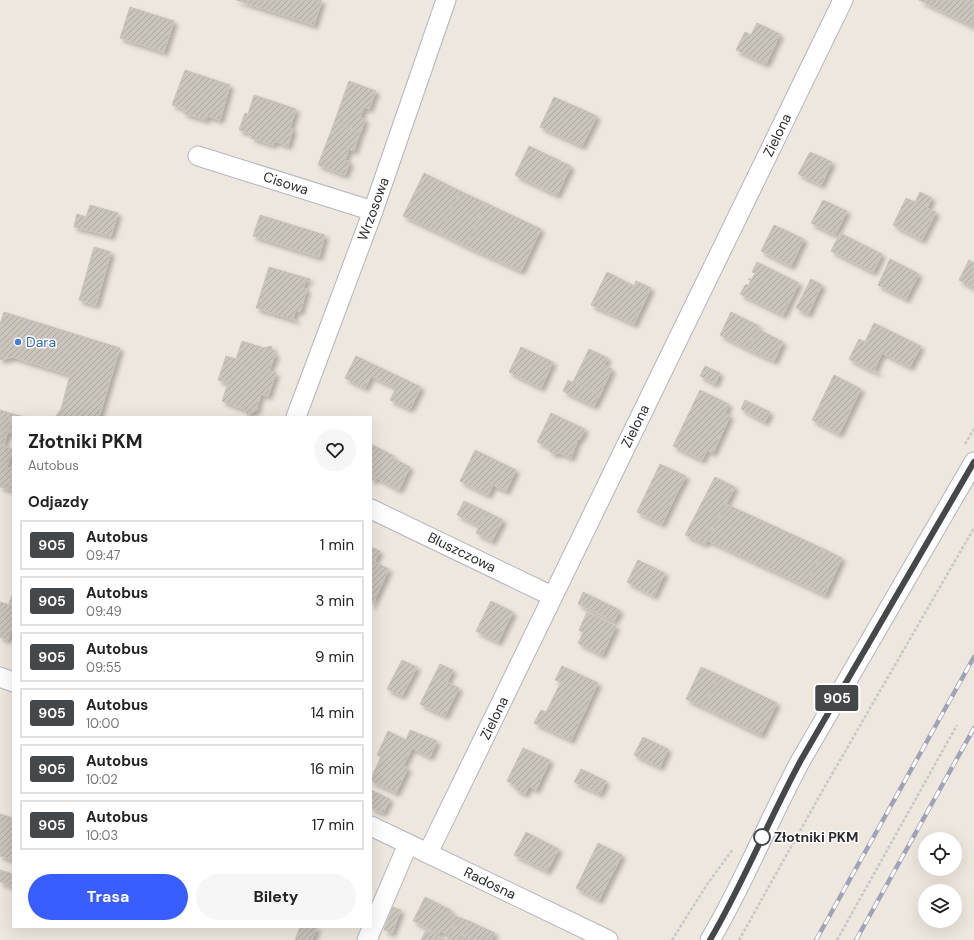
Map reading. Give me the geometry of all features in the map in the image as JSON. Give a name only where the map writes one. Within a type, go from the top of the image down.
[{"type":"street","name":"Wrzosowa","points":[[296,416],[373,211],[446,0]]},
{"type":"street","name":"Zielona","points":[[428,854],[552,596],[843,0]]},
{"type":"street","name":"Cisowa","points":[[198,156],[373,211]]},
{"type":"street","points":[[710,940],[735,894],[801,760],[974,462]]},
{"type":"street","name":"Bluszczowa","points":[[372,509],[552,596]]},
{"type":"street","points":[[0,677],[12,682]]},
{"type":"street","name":"Radosna","points":[[372,826],[608,940]]},
{"type":"street","points":[[367,940],[408,844]]},
{"type":"path","points":[[739,940],[824,788],[974,528]]},
{"type":"path","points":[[837,940],[957,725]]},
{"type":"building","points":[[236,0],[322,0],[314,25]]},
{"type":"building","points":[[919,0],[974,0],[974,27]]},
{"type":"building","points":[[130,7],[174,21],[164,52],[120,38]]},
{"type":"building","points":[[757,23],[780,34],[766,64],[736,50],[745,32],[751,35]]},
{"type":"building","points":[[185,70],[230,85],[220,120],[207,116],[206,120],[183,113],[185,109],[172,105]]},
{"type":"building","points":[[349,81],[376,91],[369,109],[364,107],[360,118],[365,119],[361,132],[334,123]]},
{"type":"building","points":[[254,95],[296,109],[290,128],[293,129],[288,146],[275,141],[273,145],[251,138],[252,134],[239,130],[245,113],[248,114]]},
{"type":"building","points":[[554,97],[597,116],[582,146],[540,127]]},
{"type":"building","points":[[334,123],[360,133],[354,151],[349,149],[345,160],[350,162],[345,175],[318,165]]},
{"type":"building","points":[[529,146],[571,166],[557,195],[515,175]]},
{"type":"building","points":[[810,152],[832,162],[821,185],[798,174]]},
{"type":"building","points":[[424,173],[460,191],[440,233],[403,216]]},
{"type":"building","points":[[460,191],[486,203],[466,246],[440,233]]},
{"type":"building","points":[[920,192],[932,198],[927,208],[936,212],[922,240],[893,225],[906,198],[915,202]]},
{"type":"building","points":[[823,200],[847,211],[835,235],[811,223]]},
{"type":"building","points":[[486,203],[541,229],[521,271],[466,246]]},
{"type":"building","points":[[90,205],[118,213],[111,236],[74,227],[77,214],[86,217]]},
{"type":"building","points":[[260,215],[325,235],[319,257],[253,236]]},
{"type":"building","points":[[774,225],[804,239],[791,266],[761,251]]},
{"type":"building","points":[[840,233],[882,254],[873,272],[831,251]]},
{"type":"building","points":[[94,247],[111,252],[96,305],[79,300]]},
{"type":"building","points":[[890,259],[919,274],[906,299],[878,285]]},
{"type":"building","points":[[969,260],[974,263],[974,288],[959,280]]},
{"type":"building","points":[[757,262],[799,283],[783,315],[740,294],[746,284],[748,286],[751,280],[748,279],[752,279],[755,273],[752,272]]},
{"type":"building","points":[[269,267],[310,279],[309,281],[306,280],[303,288],[307,289],[300,312],[296,310],[293,318],[297,321],[256,308]]},
{"type":"building","points":[[607,272],[634,286],[636,281],[651,288],[634,324],[591,305]]},
{"type":"building","points":[[811,279],[822,285],[808,314],[796,308]]},
{"type":"building","points":[[4,312],[120,348],[99,416],[56,416],[61,409],[70,375],[13,357],[0,360],[0,324]]},
{"type":"building","points":[[731,312],[759,326],[748,349],[720,335]]},
{"type":"building","points":[[874,323],[921,346],[910,367],[882,353],[874,370],[878,372],[877,373],[849,359],[859,339],[865,342]]},
{"type":"building","points":[[758,329],[783,342],[774,361],[748,349]]},
{"type":"building","points":[[242,341],[264,348],[271,346],[276,357],[274,358],[269,371],[276,373],[268,396],[261,394],[257,407],[258,409],[248,415],[244,409],[222,401],[228,383],[218,380],[226,356],[236,359]]},
{"type":"building","points":[[521,347],[553,362],[541,388],[509,372]]},
{"type":"building","points":[[589,349],[608,358],[604,365],[612,369],[600,395],[573,382]]},
{"type":"building","points":[[356,356],[421,387],[410,409],[390,400],[396,388],[371,376],[365,388],[345,378]]},
{"type":"building","points":[[705,366],[720,373],[715,384],[700,376]]},
{"type":"building","points":[[834,375],[861,389],[839,434],[812,420]]},
{"type":"building","points":[[568,380],[600,395],[594,406],[563,391]]},
{"type":"building","points":[[700,390],[729,404],[725,413],[730,416],[713,453],[707,450],[702,460],[673,446]]},
{"type":"building","points":[[745,400],[770,412],[765,422],[741,409]]},
{"type":"building","points":[[0,410],[13,414],[8,432],[0,430]]},
{"type":"building","points":[[551,413],[585,429],[580,439],[578,439],[571,458],[560,453],[555,454],[550,452],[549,447],[537,442]]},
{"type":"building","points":[[12,418],[12,434],[8,432]]},
{"type":"building","points":[[0,430],[8,432],[3,446],[12,449],[7,467],[12,469],[12,473],[8,489],[0,487]]},
{"type":"building","points":[[372,445],[394,456],[393,458],[410,467],[399,490],[375,477],[374,481],[372,480]]},
{"type":"building","points":[[475,450],[516,470],[506,491],[493,485],[488,495],[460,481]]},
{"type":"building","points":[[660,464],[686,476],[674,499],[649,487]]},
{"type":"building","points":[[12,477],[12,491],[8,489]]},
{"type":"building","points":[[715,477],[735,487],[705,544],[685,535]]},
{"type":"building","points":[[649,487],[674,499],[662,524],[637,512]]},
{"type":"building","points":[[464,501],[487,512],[479,526],[457,515]]},
{"type":"building","points":[[726,504],[824,549],[806,586],[707,540]]},
{"type":"building","points":[[487,512],[503,520],[492,541],[476,533]]},
{"type":"building","points":[[372,547],[380,551],[374,562],[389,569],[372,605]]},
{"type":"building","points":[[824,549],[842,558],[825,595],[806,586]]},
{"type":"building","points":[[638,560],[665,573],[654,596],[627,582]]},
{"type":"building","points":[[583,592],[620,610],[614,621],[578,604]]},
{"type":"building","points":[[12,595],[12,606],[9,604]]},
{"type":"building","points":[[491,601],[513,612],[498,642],[476,631]]},
{"type":"building","points":[[0,602],[12,606],[12,626],[8,640],[0,637]]},
{"type":"building","points":[[587,612],[616,626],[602,655],[578,643],[583,633],[579,630]]},
{"type":"building","points":[[402,660],[417,667],[402,696],[387,689]]},
{"type":"building","points":[[440,664],[453,670],[447,682],[459,688],[445,716],[420,704]]},
{"type":"building","points":[[562,666],[598,683],[585,711],[554,696],[561,682],[555,680]]},
{"type":"building","points":[[701,667],[719,675],[703,707],[686,699]]},
{"type":"building","points":[[719,675],[777,703],[761,735],[703,707]]},
{"type":"building","points":[[554,696],[585,711],[571,740],[534,723],[541,710],[546,712]]},
{"type":"building","points":[[410,730],[437,741],[430,757],[412,748],[403,766],[408,768],[396,793],[372,781],[372,776],[381,757],[377,755],[388,731],[406,740]]},
{"type":"building","points":[[643,737],[668,749],[660,767],[634,755]]},
{"type":"building","points":[[523,748],[550,760],[536,790],[529,786],[525,794],[515,789],[516,786],[507,781]]},
{"type":"building","points":[[581,769],[606,781],[600,794],[574,782]]},
{"type":"building","points":[[372,790],[390,799],[383,813],[372,808]]},
{"type":"building","points":[[0,814],[12,818],[12,860],[0,856]]},
{"type":"building","points":[[526,832],[559,849],[547,871],[514,855]]},
{"type":"building","points":[[598,843],[622,855],[599,900],[576,888]]},
{"type":"building","points":[[0,870],[12,874],[12,887],[0,882]]},
{"type":"building","points":[[425,897],[451,910],[450,913],[458,917],[449,935],[440,931],[439,934],[413,921]]},
{"type":"building","points":[[393,907],[401,910],[392,933],[384,930]]},
{"type":"building","points":[[458,917],[469,921],[461,940],[447,940]]},
{"type":"building","points":[[469,921],[495,933],[491,940],[461,940]]},
{"type":"building","points":[[300,928],[317,928],[312,940],[295,940]]},
{"type":"building","points":[[426,930],[445,940],[421,940]]},
{"type":"railway","points":[[816,940],[974,657]]},
{"type":"railway","points":[[856,940],[974,728]]},
{"type":"bus line","name":"905","points":[[710,940],[735,894],[801,760],[974,462]]},
{"type":"place","name":"Dara","points":[[18,342]]},
{"type":"place","name":"Złotniki PKM","points":[[762,837]]}]
